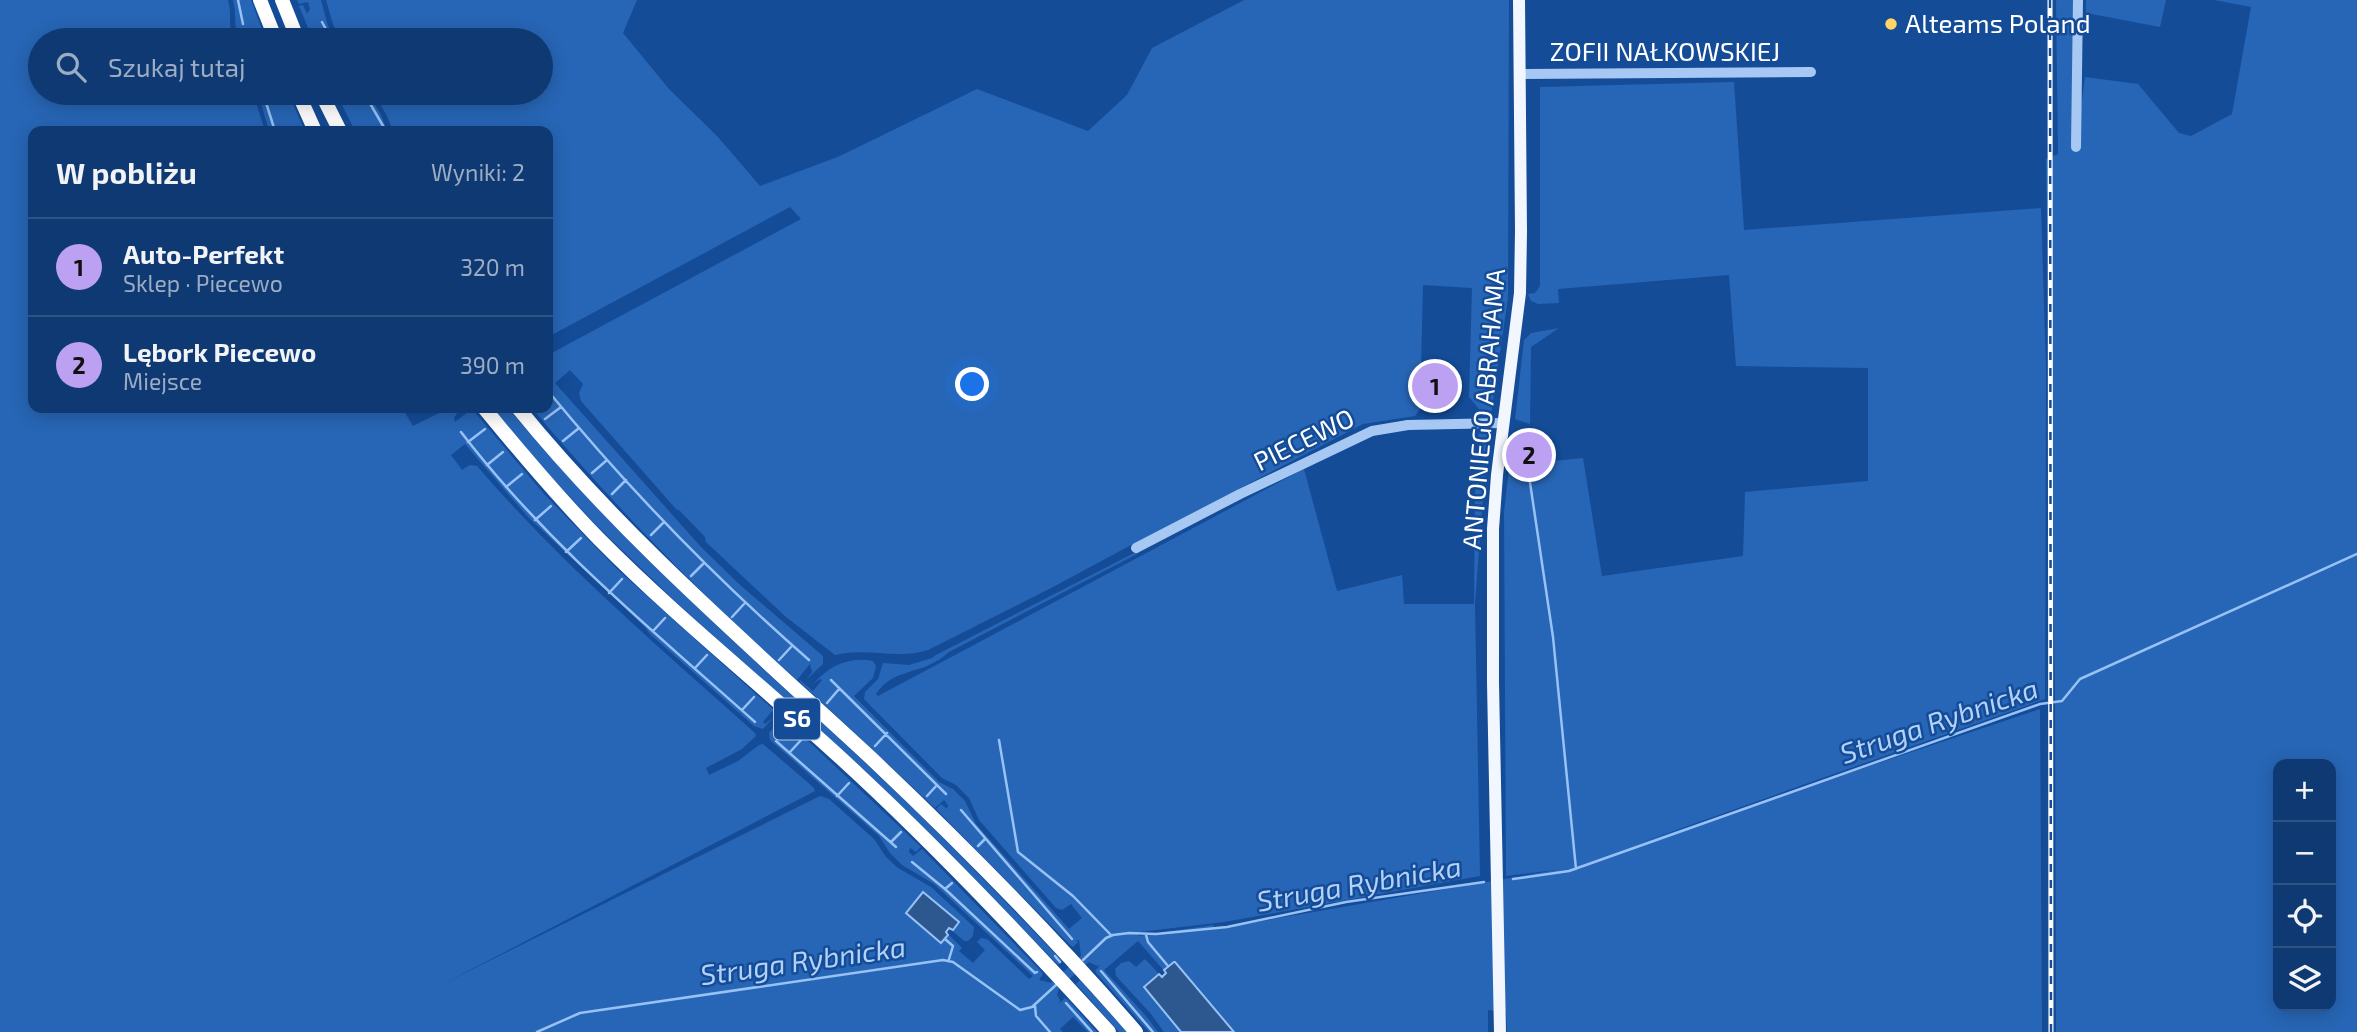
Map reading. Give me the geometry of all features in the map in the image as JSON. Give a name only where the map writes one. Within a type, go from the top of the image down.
[{"type":"highway","points":[[260,0],[271,28]]},
{"type":"highway","points":[[282,0],[293,28]]},
{"type":"highway","points":[[303,105],[313,126]]},
{"type":"highway","points":[[327,105],[338,126]]},
{"type":"highway","name":"S6","points":[[488,413],[540,476],[600,540],[878,793],[977,891],[1109,1032]]},
{"type":"highway","name":"S6","points":[[522,413],[582,483],[648,552],[704,607],[872,759],[971,856],[1068,956],[1136,1032]]},
{"type":"main road","name":"ANTONIEGO ABRAHAMA","points":[[1500,1032],[1493,565],[1497,475],[1520,293],[1519,0]]},
{"type":"street","points":[[2076,147],[2078,0]]},
{"type":"street","name":"ZOFII NAŁKOWSKIEJ","points":[[1520,74],[1811,72]]},
{"type":"street","name":"PIECEWO","points":[[1136,548],[1372,430],[1408,425],[1503,423]]},
{"type":"shaded area","points":[[0,0],[228,0],[231,28],[28,28],[28,105],[257,105],[263,126],[28,126],[28,413],[405,413],[413,426],[439,413],[457,413],[455,422],[467,413],[475,413],[545,495],[617,569],[786,721],[772,711],[763,722],[765,724],[774,717],[763,729],[754,726],[650,634],[528,517],[465,444],[451,455],[462,470],[470,465],[477,466],[577,571],[755,733],[756,736],[742,749],[706,768],[709,775],[738,761],[763,744],[815,791],[441,985],[820,796],[829,799],[874,839],[886,857],[898,868],[931,887],[974,927],[973,936],[964,941],[949,928],[953,930],[959,922],[924,892],[941,943],[948,935],[946,932],[962,948],[959,951],[973,963],[985,950],[977,942],[981,938],[987,939],[1029,979],[1033,976],[934,884],[902,865],[879,836],[770,740],[769,733],[779,721],[773,731],[775,734],[788,722],[921,847],[916,852],[910,848],[909,852],[913,856],[922,849],[1040,970],[1043,974],[1039,980],[1051,983],[1081,956],[1079,940],[1076,940],[1078,942],[1073,947],[1070,945],[936,809],[941,804],[947,809],[948,805],[944,800],[935,808],[799,681],[813,691],[822,680],[814,683],[833,667],[848,661],[873,661],[876,666],[873,678],[854,696],[939,782],[953,789],[965,801],[976,824],[1069,929],[1082,918],[1071,904],[1062,910],[1056,908],[979,820],[969,798],[956,785],[942,778],[864,699],[865,692],[878,679],[883,663],[909,665],[932,658],[1138,551],[1139,553],[949,652],[937,661],[896,677],[882,687],[876,694],[878,696],[1304,469],[1337,591],[1402,575],[1404,604],[1474,604],[1475,483],[1479,429],[1488,429],[1475,604],[1480,876],[1224,922],[1139,932],[1139,936],[1213,925],[1214,929],[1227,927],[1556,870],[1506,876],[1504,512],[1513,432],[1531,431],[1534,463],[1583,458],[1602,576],[1743,556],[1745,492],[1868,481],[1868,368],[1736,366],[1729,275],[1558,289],[1559,303],[1538,304],[1531,301],[1528,294],[1535,293],[1540,286],[1540,87],[1734,82],[1744,230],[2041,208],[2046,369],[2045,699],[1634,845],[2040,709],[2042,1032],[1507,1032],[1506,1012],[1488,1010],[1488,1032],[1234,1032],[1175,962],[1164,969],[1166,973],[1138,941],[1104,970],[1158,1032],[1149,1032],[1097,974],[1095,971],[1100,965],[1089,962],[1059,988],[1057,995],[1059,1003],[1065,998],[1069,1001],[1097,1032],[1088,1032],[1073,1017],[1060,1029],[1063,1032],[0,1032]]},
{"type":"shaded area","points":[[233,0],[251,0],[262,28],[236,28]]},
{"type":"shaded area","points":[[297,0],[321,0],[329,28],[308,28],[299,6],[303,5],[307,14],[310,9],[308,2],[299,4]]},
{"type":"shaded area","points":[[326,0],[637,0],[623,33],[669,89],[718,137],[760,186],[840,156],[977,89],[1088,131],[1127,95],[1152,48],[1244,0],[1509,0],[1508,298],[1491,414],[1483,414],[1469,397],[1472,288],[1423,285],[1420,409],[1415,416],[1363,424],[1223,497],[1136,547],[1133,544],[928,650],[905,654],[858,652],[835,655],[786,617],[706,542],[705,537],[676,509],[581,401],[579,393],[583,384],[570,370],[555,383],[701,547],[740,585],[823,656],[823,664],[806,680],[812,672],[810,664],[797,680],[659,549],[536,413],[553,413],[553,352],[801,219],[790,207],[553,334],[553,126],[391,126],[381,105],[553,105],[553,28],[335,28]]},
{"type":"shaded area","points":[[2056,0],[2078,0],[2077,138],[2085,77],[2138,84],[2179,133],[2191,136],[2232,114],[2251,7],[2214,0],[2357,0],[2357,1032],[2056,1032],[2055,692],[2046,159],[2058,154]]},
{"type":"shaded area","points":[[2086,0],[2166,0],[2160,27],[2086,13]]},
{"type":"shaded area","points":[[261,105],[293,105],[303,126],[268,126]]},
{"type":"shaded area","points":[[342,105],[375,105],[385,126],[352,126]]},
{"type":"shaded area","points":[[1559,328],[1531,347],[1530,424],[1515,419],[1524,340],[1531,333]]},
{"type":"shaded area","points":[[497,413],[512,413],[628,540],[713,623],[901,797],[1062,961],[1058,965],[878,783],[678,604],[595,524],[532,456]]},
{"type":"shaded area","points":[[923,892],[959,922],[953,930],[949,928],[946,932],[948,935],[941,943],[906,913]]},
{"type":"shaded area","points":[[1145,959],[1162,977],[1143,988],[1181,1032],[1164,1032],[1116,976],[1115,969],[1121,963],[1129,961],[1136,967]]},
{"type":"shaded area","points":[[1174,962],[1234,1032],[1181,1032],[1144,987],[1159,974],[1162,977],[1166,973],[1164,970]]},
{"type":"shaded area","points":[[1080,980],[1127,1032],[1119,1032],[1076,984]]},
{"type":"waterway","points":[[238,0],[243,24]]},
{"type":"waterway","points":[[322,22],[325,28]]},
{"type":"waterway","points":[[267,105],[273,126]]},
{"type":"waterway","points":[[371,105],[383,126]]},
{"type":"waterway","points":[[553,397],[673,531],[809,660]]},
{"type":"waterway","points":[[545,419],[561,407]]},
{"type":"waterway","points":[[563,441],[579,428]]},
{"type":"waterway","points":[[468,442],[485,429]]},
{"type":"waterway","points":[[461,432],[494,473],[564,548],[755,722]]},
{"type":"waterway","points":[[487,465],[503,452]]},
{"type":"waterway","points":[[592,473],[607,460]]},
{"type":"waterway","points":[[1528,469],[1553,637],[1576,869]]},
{"type":"waterway","points":[[506,487],[522,474]]},
{"type":"waterway","points":[[612,494],[626,480]]},
{"type":"waterway","points":[[535,520],[551,506]]},
{"type":"waterway","points":[[651,535],[664,522]]},
{"type":"waterway","points":[[566,552],[581,538]]},
{"type":"waterway","name":"Struga Rybnicka","points":[[1513,879],[1569,871],[2040,704],[2062,701],[2080,679],[2357,554]]},
{"type":"waterway","points":[[691,576],[704,563]]},
{"type":"waterway","points":[[609,593],[622,579]]},
{"type":"waterway","points":[[732,617],[744,604]]},
{"type":"waterway","points":[[653,631],[665,618]]},
{"type":"waterway","points":[[779,660],[791,647]]},
{"type":"waterway","points":[[695,668],[707,655]]},
{"type":"waterway","points":[[831,680],[946,794]]},
{"type":"waterway","points":[[827,703],[839,689]]},
{"type":"waterway","points":[[742,710],[754,697]]},
{"type":"waterway","points":[[875,746],[887,733]]},
{"type":"waterway","points":[[790,752],[802,739]]},
{"type":"waterway","points":[[999,740],[1018,852],[1073,896],[1111,935]]},
{"type":"waterway","points":[[776,741],[896,847]]},
{"type":"waterway","points":[[837,796],[849,783]]},
{"type":"waterway","points":[[927,796],[937,785]]},
{"type":"waterway","points":[[961,810],[1072,939]]},
{"type":"waterway","points":[[891,842],[901,832]]},
{"type":"waterway","points":[[978,846],[985,839]]},
{"type":"waterway","points":[[912,862],[1037,972]]},
{"type":"waterway","name":"Struga Rybnicka","points":[[1083,960],[1106,938],[1113,935],[1227,927],[1346,902],[1484,882]]},
{"type":"waterway","points":[[945,889],[952,883]]},
{"type":"waterway","points":[[1146,935],[1148,942],[1168,966]]},
{"type":"waterway","points":[[945,939],[953,946],[949,959]]},
{"type":"waterway","points":[[1055,956],[1060,962]]},
{"type":"waterway","name":"Struga Rybnicka","points":[[537,1032],[580,1013],[943,960],[953,962],[1020,1010],[1032,1007],[1056,985]]},
{"type":"waterway","points":[[1101,971],[1153,1032]]},
{"type":"waterway","points":[[1066,1003],[1092,1032]]},
{"type":"waterway","points":[[1035,1006],[1036,1016],[1050,1032]]},
{"type":"railway","points":[[2050,0],[2051,1032]]},
{"type":"place","name":"Alteams Poland","points":[[1891,24]]},
{"type":"place","name":"Auto-Perfekt","points":[[1435,386]]},
{"type":"place","name":"Lębork Piecewo","points":[[1529,455]]}]
